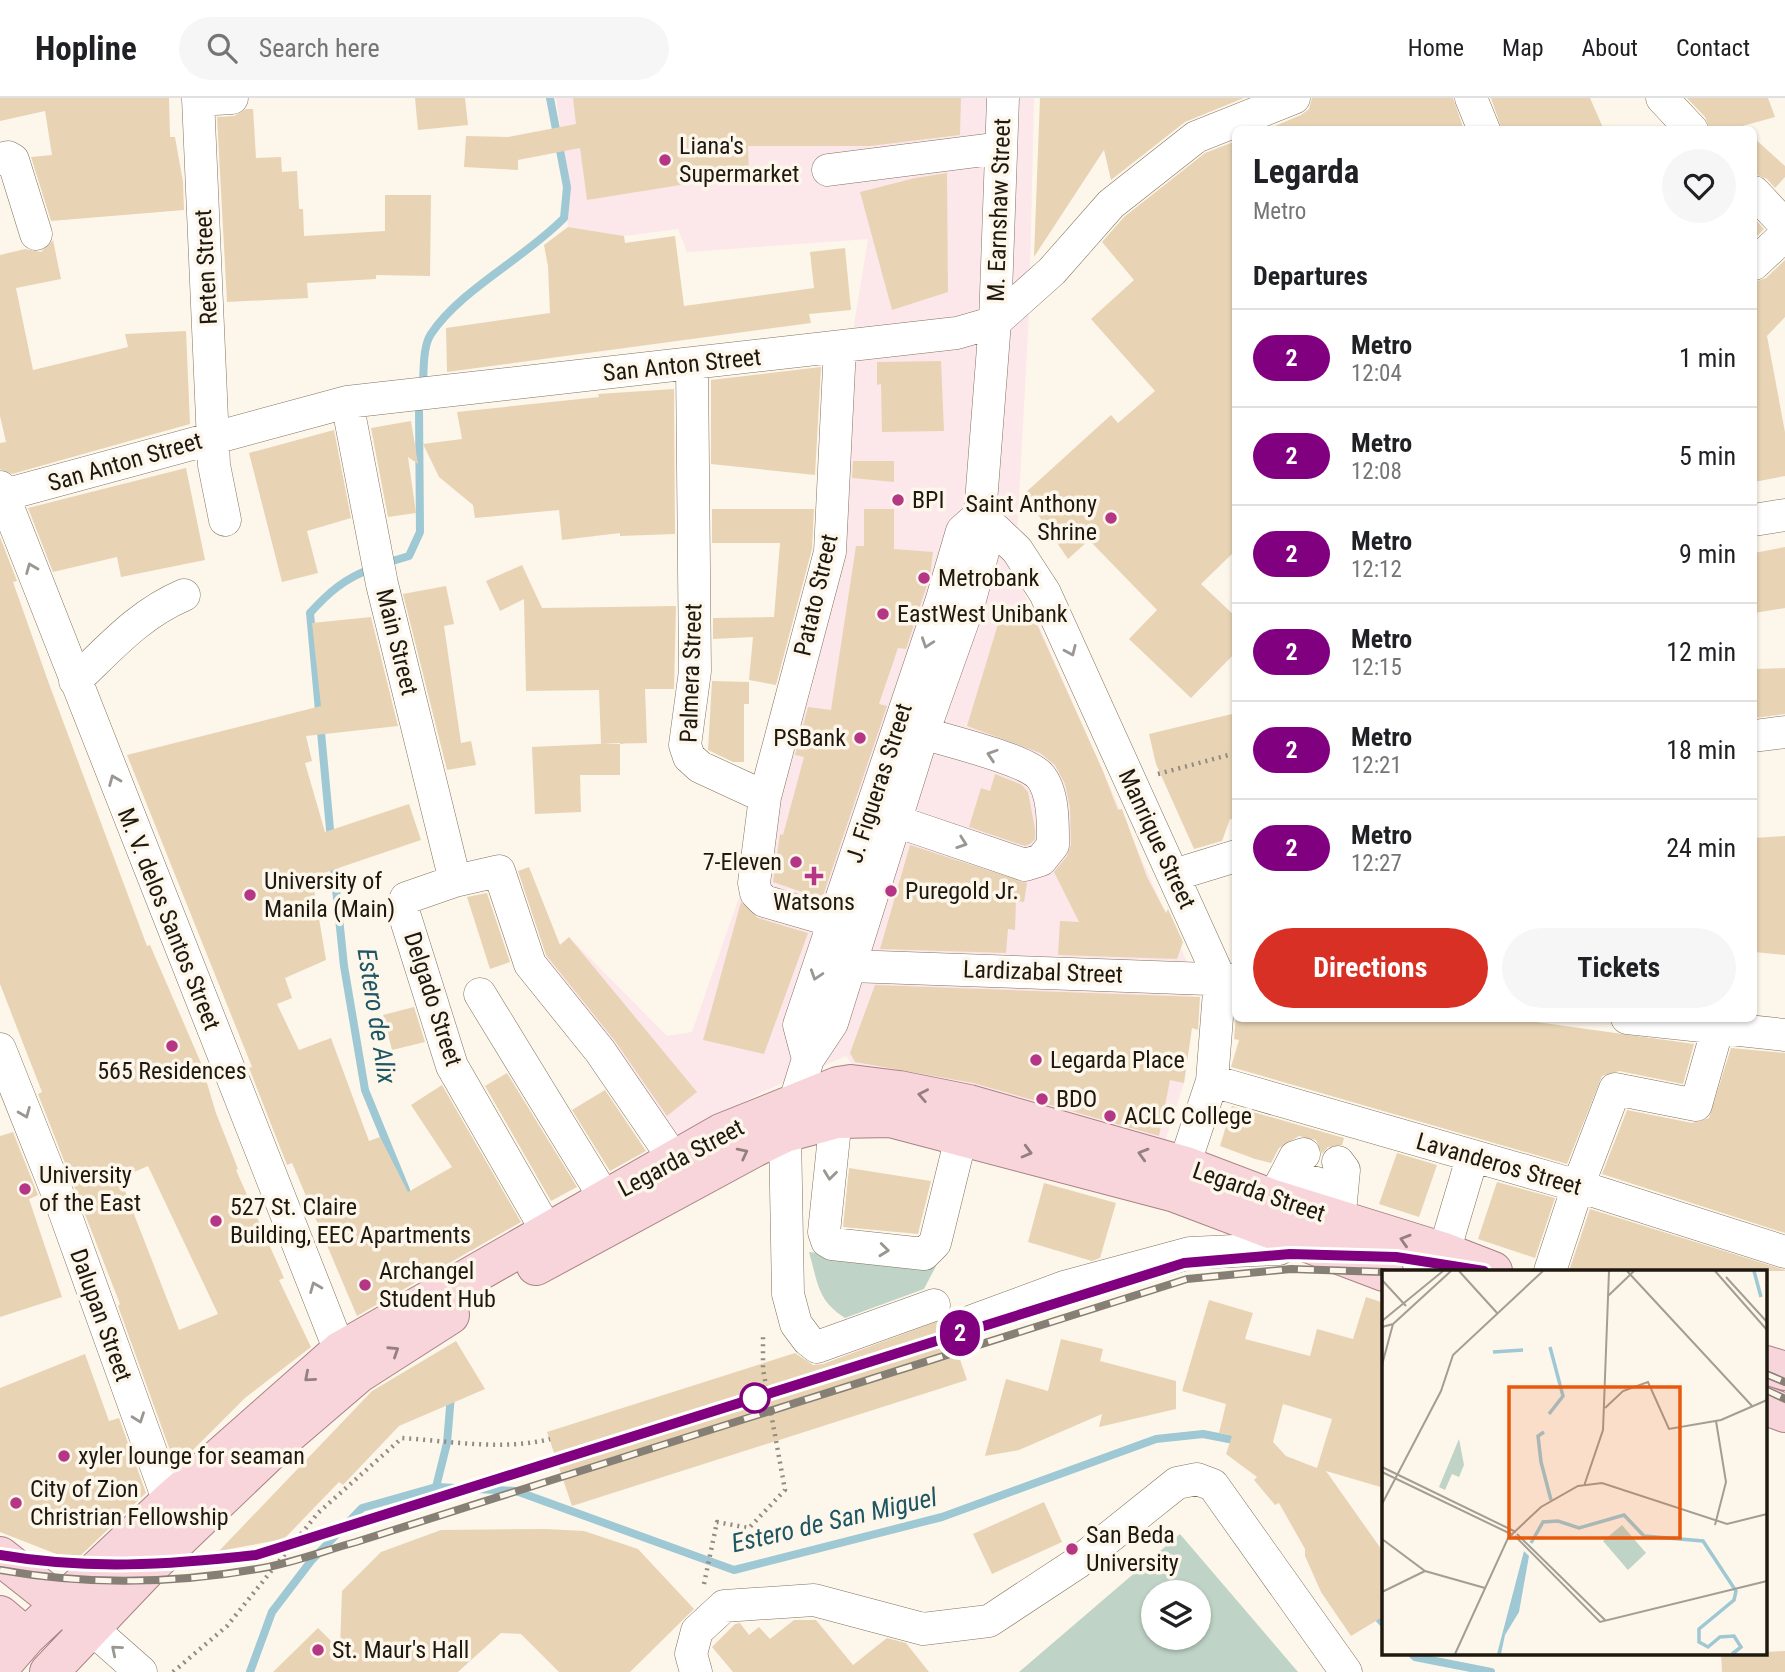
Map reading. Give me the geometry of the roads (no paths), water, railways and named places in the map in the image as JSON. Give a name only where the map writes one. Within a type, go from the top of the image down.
[{"type":"main road","name":"Legarda Street","points":[[63,1667],[77,1616],[169,1502],[340,1351],[553,1242],[682,1171],[721,1133],[789,1118],[837,1102],[890,1118],[965,1119],[1180,1180],[1339,1207],[1490,1270]]},
{"type":"main road","name":"Legarda Street","points":[[1339,1207],[1383,1270]]},
{"type":"main road","name":"Legarda Street","points":[[0,1667],[9,1626],[77,1616],[150,1566],[288,1434],[358,1374],[452,1314],[553,1242]]},
{"type":"main road","points":[[1768,1366],[1785,1371]]},
{"type":"main road","points":[[1768,1407],[1785,1413]]},
{"type":"main road","points":[[0,1556],[77,1616]]},
{"type":"main road","points":[[9,1626],[63,1667]]},
{"type":"street","points":[[198,99],[232,98]]},
{"type":"street","name":"M. Earnshaw Street","points":[[995,322],[1003,98]]},
{"type":"street","points":[[1471,98],[1482,126]]},
{"type":"street","points":[[1662,98],[1688,126]]},
{"type":"street","name":"Reten Street","points":[[198,99],[218,493],[225,520]]},
{"type":"street","name":"San Anton Street","points":[[1233,126],[1287,110]]},
{"type":"street","name":"San Anton Street","points":[[1,493],[348,402],[957,333],[995,322],[1052,271],[1111,204],[1196,137],[1232,126]]},
{"type":"street","points":[[828,170],[1001,148]]},
{"type":"street","points":[[0,159],[8,157],[13,160],[36,234]]},
{"type":"street","points":[[1757,195],[1785,225]]},
{"type":"street","points":[[1757,261],[1785,235]]},
{"type":"street","name":"J. Figueras Street","points":[[808,1059],[799,1025],[833,922],[923,733],[968,607],[986,541],[979,515],[995,322]]},
{"type":"street","name":"Patato Street","points":[[765,797],[831,552],[840,347]]},
{"type":"street","name":"Palmera Street","points":[[692,364],[695,671],[684,745],[689,757],[700,767],[765,797]]},
{"type":"street","name":"Main Street","points":[[348,402],[382,584],[455,881]]},
{"type":"street","name":"M. V. delos Santos Street","points":[[1,493],[340,1351]]},
{"type":"street","name":"J. Figueras Street","points":[[789,1118],[808,1059],[832,1023],[850,966],[884,817],[962,531],[979,515]]},
{"type":"street","name":"Manrique Street","points":[[979,515],[1017,551],[1045,593],[1174,875],[1228,980],[1212,1081],[1180,1180]]},
{"type":"street","points":[[1757,520],[1785,515]]},
{"type":"street","points":[[75,681],[133,625],[156,607],[184,595]]},
{"type":"street","points":[[1757,736],[1785,732]]},
{"type":"street","points":[[884,817],[1026,865],[1041,860],[1053,845],[1053,822],[1045,783],[1039,774],[1016,763],[923,733]]},
{"type":"street","points":[[765,797],[755,893],[764,901],[833,922]]},
{"type":"street","points":[[1174,875],[1232,857]]},
{"type":"street","name":"Delgado Street","points":[[553,1242],[452,1066],[402,907],[406,898],[455,881],[499,871],[530,964],[600,1051],[682,1171]]},
{"type":"street","name":"Lardizabal Street","points":[[850,966],[1228,980]]},
{"type":"street","points":[[481,993],[612,1210]]},
{"type":"street","points":[[1667,1022],[1785,1035]]},
{"type":"street","points":[[1550,1270],[1578,1186],[1615,1089],[1696,1105],[1718,1027]]},
{"type":"street","name":"Dalupan Street","points":[[0,1049],[62,1205],[169,1502]]},
{"type":"street","name":"Lavanderos Street","points":[[1212,1081],[1472,1158],[1578,1186],[1785,1252]]},
{"type":"street","points":[[837,1102],[824,1231],[827,1241],[832,1244],[924,1254],[929,1250],[935,1243],[965,1119]]},
{"type":"street","points":[[789,1118],[785,1263],[796,1324],[807,1340],[817,1347],[934,1305]]},
{"type":"street","points":[[1444,1252],[1472,1158]]},
{"type":"street","points":[[972,1321],[1063,1287],[1191,1253],[1279,1249],[1285,1243],[1282,1197],[1339,1207]]},
{"type":"street","points":[[696,1672],[691,1654],[697,1631],[724,1606],[814,1600],[923,1629],[989,1621],[1077,1563],[1177,1483],[1196,1479],[1213,1485],[1346,1672]]},
{"type":"street","points":[[77,1616],[141,1672]]},
{"type":"waterway","name":"Estero de Alix","points":[[423,381],[427,344],[443,318],[564,218],[567,187],[550,98]]},
{"type":"waterway","name":"Estero de Alix","points":[[386,563],[409,556],[420,532],[419,409]]},
{"type":"waterway","name":"Estero de Alix","points":[[331,840],[310,613],[337,587],[371,569]]},
{"type":"waterway","name":"Estero de Alix","points":[[333,860],[344,966],[365,1090],[406,1190]]},
{"type":"waterway","name":"Estero de Alix","points":[[436,1487],[447,1443],[451,1395]]},
{"type":"waterway","name":"Estero de San Miguel","points":[[250,1672],[272,1612],[311,1561],[362,1508],[436,1487],[516,1491],[734,1570],[942,1517],[1156,1439],[1203,1434],[1239,1441]]},
{"type":"waterway","name":"Estero de San Miguel","points":[[1372,1611],[1382,1622]]},
{"type":"waterway","name":"Estero de San Miguel","points":[[1412,1654],[1415,1657],[1491,1672]]},
{"type":"railway","points":[[0,1555],[96,1564],[191,1561],[256,1555],[1184,1263],[1290,1254],[1396,1257],[1478,1270]]},
{"type":"railway","points":[[0,1570],[64,1578],[128,1581],[193,1578],[269,1567],[356,1542],[1187,1279],[1291,1269],[1382,1272]]},
{"type":"railway","points":[[1768,1375],[1785,1382]]},
{"type":"railway","points":[[1768,1391],[1785,1399]]},
{"type":"metro line","name":"2","points":[[0,1555],[53,1564],[159,1566],[256,1555],[1184,1263],[1290,1254],[1396,1257],[1478,1270]]},
{"type":"place","name":"Liana's Supermarket","points":[[665,160]]},
{"type":"place","name":"BPI","points":[[898,500]]},
{"type":"place","name":"Saint Anthony Shrine","points":[[1111,518]]},
{"type":"place","name":"Metrobank","points":[[924,578]]},
{"type":"place","name":"EastWest Unibank","points":[[883,614]]},
{"type":"place","name":"PSBank","points":[[860,738]]},
{"type":"place","name":"7-Eleven","points":[[796,862]]},
{"type":"place","name":"Watsons","points":[[814,876]]},
{"type":"place","name":"Puregold Jr.","points":[[891,891]]},
{"type":"place","name":"University of Manila (Main)","points":[[250,895]]},
{"type":"place","name":"565 Residences","points":[[172,1046]]},
{"type":"place","name":"Legarda Place","points":[[1036,1060]]},
{"type":"place","name":"BDO","points":[[1042,1099]]},
{"type":"place","name":"ACLC College","points":[[1110,1116]]},
{"type":"place","name":"University of the East","points":[[25,1189]]},
{"type":"place","name":"527 St. Claire Building, EEC Apartments","points":[[216,1221]]},
{"type":"place","name":"Archangel Student Hub","points":[[365,1285]]},
{"type":"place","name":"xyler lounge for seaman","points":[[64,1456]]},
{"type":"place","name":"City of Zion Christrian Fellowship","points":[[16,1503]]},
{"type":"place","name":"San Beda University","points":[[1072,1549]]},
{"type":"place","name":"St. Maur's Hall","points":[[318,1650]]}]
